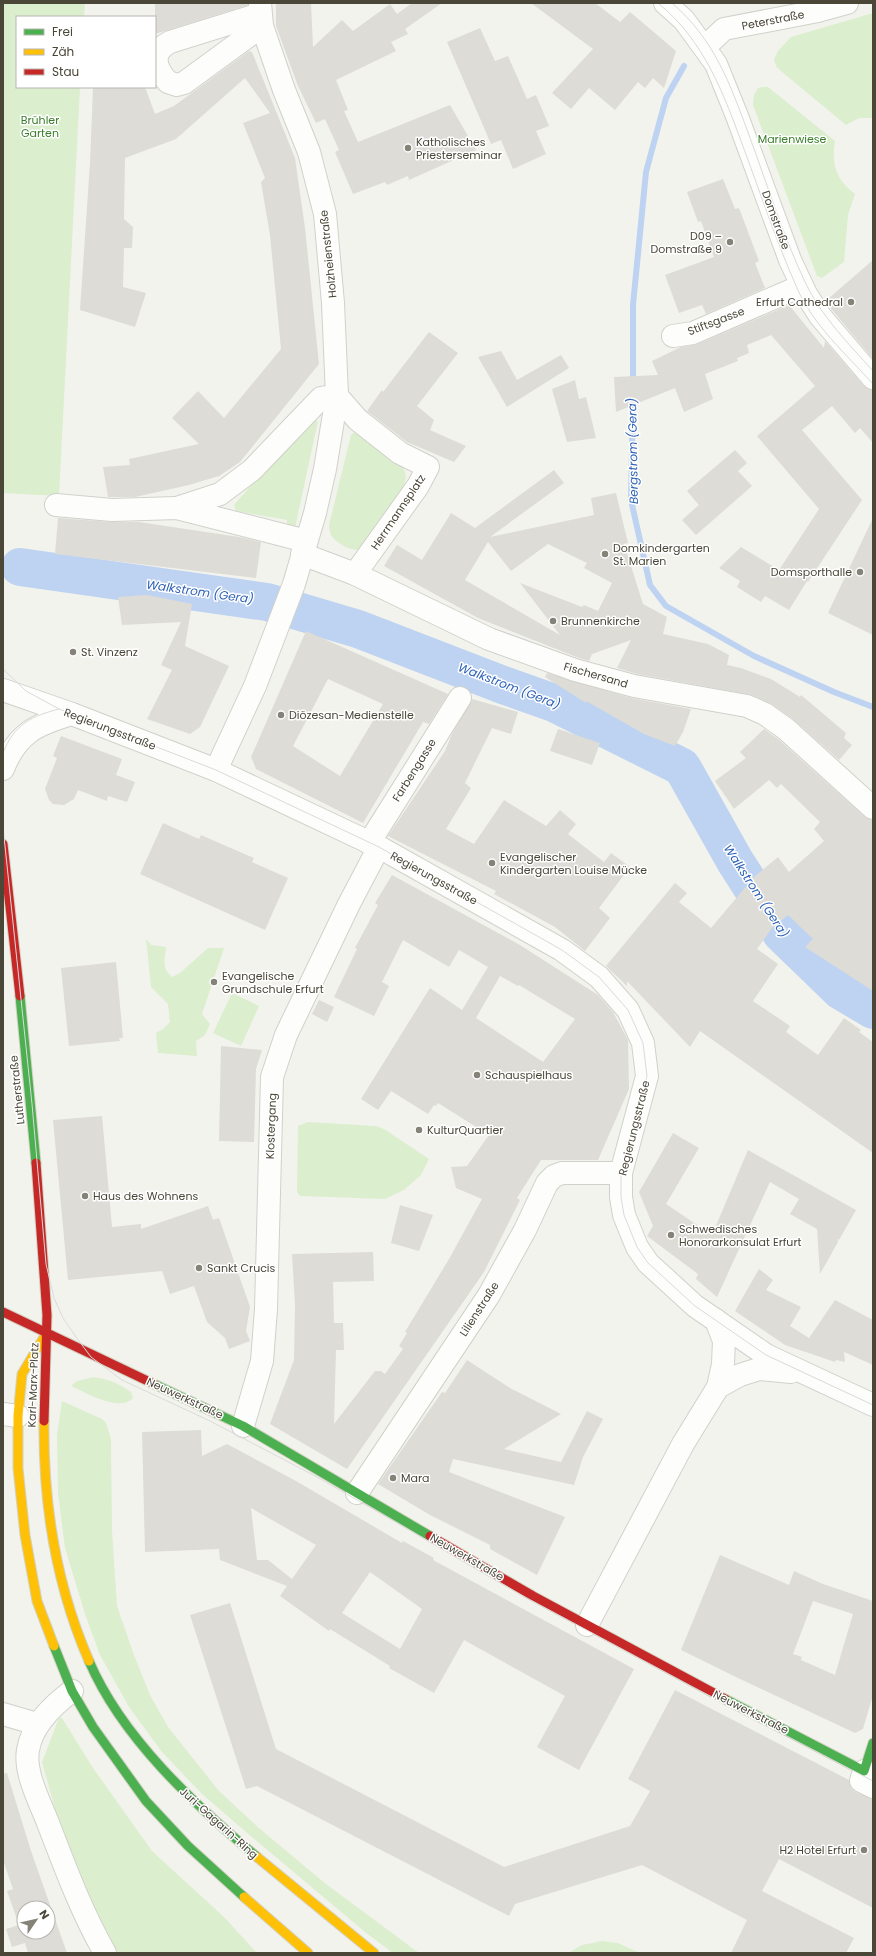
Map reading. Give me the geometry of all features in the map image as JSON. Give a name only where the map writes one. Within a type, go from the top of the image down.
[{"type":"street","name":"Domstraße","points":[[665,3],[684,20],[716,64],[801,286],[820,316],[873,378]]},
{"type":"street","name":"Peterstraße","points":[[705,47],[724,29],[818,11],[847,3]]},
{"type":"street","name":"Holzheienstraße","points":[[261,14],[284,90],[309,152],[325,214],[333,303],[337,396]]},
{"type":"street","name":"Stiftsgasse","points":[[673,336],[693,333],[801,286]]},
{"type":"street","points":[[56,505],[112,510],[177,508],[220,494],[252,470],[321,398],[337,396],[325,469],[315,514],[294,584],[278,630],[255,686],[216,770]]},
{"type":"street","name":"Herrmannsplatz","points":[[337,396],[358,420],[400,453],[428,467],[418,486],[355,574]]},
{"type":"street","points":[[177,508],[304,548]]},
{"type":"street","name":"Fischersand","points":[[304,548],[489,639],[575,670],[634,686],[740,704],[765,714],[786,729],[873,808]]},
{"type":"street","name":"Regierungsstraße","points":[[3,690],[72,714],[216,770],[374,845],[562,950],[599,977],[628,1010],[643,1043],[647,1076],[621,1173],[621,1197],[624,1215],[637,1247],[648,1263],[672,1287],[695,1306],[766,1355],[873,1405]]},
{"type":"street","name":"Farbengasse","points":[[374,845],[460,698]]},
{"type":"street","points":[[3,769],[12,749],[30,730],[44,722],[72,714]]},
{"type":"street","name":"Lutherstraße","points":[[3,844],[31,1104],[44,1264],[47,1333]]},
{"type":"street","name":"Klostergang","points":[[243,1426],[262,1361],[266,1309],[272,1077],[286,1035],[349,904],[374,845]]},
{"type":"street","name":"Lilienstraße","points":[[357,1493],[493,1289],[525,1230],[547,1183],[554,1176],[562,1173],[621,1173]]},
{"type":"street","name":"Neuwerkstraße","points":[[3,1312],[243,1426],[533,1596],[713,1693],[870,1764]]},
{"type":"street","points":[[587,1625],[683,1444],[718,1387],[723,1364],[724,1341],[716,1320]]},
{"type":"street","name":"Karl-Marx-Platz","points":[[47,1333],[22,1374],[10,1415],[18,1468],[25,1535],[37,1601],[72,1691]]},
{"type":"street","name":"Karl-Marx-Platz","points":[[47,1333],[43,1450],[46,1488],[50,1528],[59,1573],[74,1623]]},
{"type":"street","points":[[718,1387],[740,1375],[759,1369],[800,1372]]},
{"type":"street","name":"Juri-Gagarin-Ring","points":[[74,1623],[93,1671],[117,1710],[159,1766],[211,1819],[374,1953]]},
{"type":"street","points":[[105,1953],[92,1930],[71,1883],[30,1777],[28,1751],[37,1724],[72,1691],[92,1727],[146,1801],[204,1862],[308,1953]]},
{"type":"street","points":[[3,1714],[37,1724]]},
{"type":"green space","name":"Brühler Garten","points":[[3,3],[85,3],[84,16],[16,16],[16,88],[80,88],[59,496],[4,493]]},
{"type":"green space","name":"Marienwiese","points":[[873,13],[873,118],[859,118],[846,125],[781,71],[776,66],[774,59],[778,51],[791,37]]},
{"type":"green space","name":"Marienwiese","points":[[768,87],[835,141],[834,157],[836,171],[843,183],[855,194],[848,215],[844,262],[822,278],[817,276],[753,105],[754,95],[758,88]]},
{"type":"green space","points":[[315,420],[318,421],[295,528],[287,527],[287,520],[236,511],[234,505],[262,473]]},
{"type":"green space","points":[[357,432],[402,466],[406,475],[401,491],[361,549],[354,550],[333,538],[329,525],[351,435]]},
{"type":"green space","points":[[146,939],[151,945],[166,947],[165,967],[172,977],[180,973],[208,948],[224,948],[202,1014],[210,1024],[205,1035],[196,1041],[197,1056],[158,1053],[156,1033],[170,1022],[168,1004],[151,987]]},
{"type":"green space","points":[[232,993],[259,1006],[241,1046],[213,1033]]},
{"type":"green space","points":[[308,1122],[376,1126],[384,1129],[429,1159],[421,1175],[404,1190],[385,1199],[300,1196],[297,1192],[298,1126]]},
{"type":"green space","points":[[94,1377],[114,1382],[131,1392],[133,1398],[127,1402],[111,1402],[102,1400],[71,1386],[77,1381]]},
{"type":"green space","points":[[62,1401],[102,1419],[106,1423],[111,1439],[112,1530],[117,1606],[150,1695],[168,1727],[219,1791],[260,1829],[326,1884],[419,1953],[393,1953],[365,1932],[253,1838],[202,1794],[162,1752],[129,1707],[100,1655],[85,1614],[65,1548],[58,1493],[57,1435]]},
{"type":"green space","points":[[59,1718],[62,1718],[93,1768],[152,1851],[225,1918],[257,1953],[118,1953],[89,1898],[62,1834],[42,1762]]},
{"type":"green space","points":[[602,1941],[618,1943],[640,1953],[568,1953],[582,1945]]},
{"type":"building","points":[[155,3],[248,3],[248,5],[156,34]]},
{"type":"building","points":[[276,3],[311,3],[313,47],[342,20],[353,31],[390,4],[397,14],[412,3],[442,3],[405,29],[408,34],[391,42],[396,51],[336,80],[348,110],[344,111],[358,142],[450,105],[476,150],[409,180],[408,176],[387,185],[385,182],[353,194],[335,152],[339,150],[325,119],[316,123],[298,86],[276,26]]},
{"type":"building","points":[[531,3],[595,3],[620,22],[630,12],[676,51],[664,88],[653,78],[645,88],[638,82],[615,110],[589,88],[571,109],[552,93],[593,49]]},
{"type":"building","points":[[480,28],[495,61],[508,56],[527,99],[536,95],[549,126],[536,131],[546,154],[513,169],[501,140],[491,144],[447,42]]},
{"type":"building","points":[[249,51],[252,52],[295,158],[305,228],[319,364],[240,462],[219,476],[189,485],[135,497],[108,497],[103,467],[130,465],[129,459],[199,444],[172,418],[198,391],[224,418],[281,349],[270,235],[261,182],[265,178],[243,123],[270,113],[245,78],[176,139],[125,158],[124,219],[133,227],[132,248],[124,248],[123,287],[146,293],[135,327],[80,310],[90,163],[93,88],[145,88],[155,114],[174,106]]},
{"type":"building","name":"D09 – Domstraße 9","points":[[723,179],[735,209],[739,208],[759,261],[755,263],[765,288],[706,314],[702,305],[679,313],[665,275],[714,257],[701,221],[698,222],[687,192]]},
{"type":"building","name":"Erfurt Cathedral","points":[[873,260],[873,359],[828,305],[828,299]]},
{"type":"building","points":[[789,305],[824,348],[825,341],[864,386],[873,390],[873,443],[860,428],[855,433],[832,406],[802,430],[862,500],[789,610],[765,596],[761,602],[737,587],[740,581],[719,568],[741,547],[779,570],[819,509],[757,436],[815,386],[771,335],[747,345],[749,353],[737,358],[738,361],[705,374],[713,399],[684,412],[675,388],[616,412],[614,377],[658,375],[652,361],[681,347],[698,344]]},
{"type":"building","points":[[429,332],[458,353],[417,406],[434,420],[430,430],[466,446],[454,462],[407,442],[367,411]]},
{"type":"building","points":[[501,351],[517,380],[561,355],[569,368],[507,407],[478,357]]},
{"type":"building","points":[[575,380],[579,399],[586,397],[596,438],[567,442],[552,389]]},
{"type":"building","points":[[735,450],[747,463],[738,471],[752,486],[696,535],[682,520],[699,505],[687,491]]},
{"type":"building","points":[[554,470],[564,483],[490,537],[594,515],[591,498],[616,493],[628,543],[624,544],[643,604],[667,617],[663,634],[708,644],[729,655],[727,665],[741,668],[771,679],[800,697],[801,695],[846,733],[844,738],[852,745],[839,760],[793,719],[772,704],[752,695],[637,674],[617,668],[631,640],[592,654],[589,661],[478,618],[384,566],[397,545],[422,560],[451,513],[475,528]],"holes":[[[488,542],[511,571],[548,544],[587,563],[584,568],[612,583],[598,611],[584,605],[582,607],[520,583],[560,635],[465,580]]]},
{"type":"building","points":[[58,518],[111,522],[139,522],[239,537],[261,542],[256,578],[55,554]]},
{"type":"building","name":"Domsporthalle","points":[[873,518],[873,635],[828,613]]},
{"type":"building","points":[[147,595],[192,604],[185,646],[229,666],[200,727],[190,734],[147,719],[172,670],[161,665],[181,622],[122,625],[118,597]]},
{"type":"building","points":[[306,631],[448,694],[429,724],[423,722],[363,823],[256,769],[251,757]],"holes":[[[328,679],[383,704],[340,776],[293,746]]]},
{"type":"building","points":[[547,673],[631,698],[691,709],[683,732],[675,746],[644,734],[586,701],[586,703],[545,677]]},
{"type":"building","points":[[472,699],[518,712],[511,734],[492,728],[465,783],[471,788],[446,829],[474,844],[504,800],[546,826],[560,810],[576,824],[568,834],[604,862],[611,853],[630,867],[599,908],[610,918],[585,951],[555,927],[494,894],[496,891],[388,836],[445,751],[452,734]]},
{"type":"building","points":[[558,729],[600,743],[592,765],[550,751]]},
{"type":"building","points":[[764,729],[778,739],[865,817],[873,820],[873,991],[805,947],[813,939],[788,915],[772,928],[757,949],[778,964],[753,1001],[790,1026],[786,1032],[818,1055],[844,1018],[861,1030],[859,1032],[873,1042],[873,1153],[700,1031],[690,1047],[627,981],[627,986],[606,966],[675,883],[687,893],[679,902],[711,928],[754,877],[778,857],[789,872],[824,841],[814,829],[820,822],[781,784],[777,788],[769,780],[734,809],[715,781],[746,758],[740,752]]},
{"type":"building","points":[[61,736],[122,759],[116,775],[135,782],[127,802],[108,796],[107,801],[78,790],[74,799],[64,805],[53,804],[49,800],[45,789],[57,758],[53,756]]},
{"type":"building","points":[[163,823],[199,839],[201,835],[254,858],[252,862],[288,878],[265,930],[140,874]]},
{"type":"building","points":[[392,875],[520,945],[598,995],[613,1012],[628,1040],[629,1089],[598,1160],[541,1160],[517,1198],[520,1200],[484,1272],[347,1469],[270,1424],[294,1360],[295,1305],[292,1254],[373,1252],[374,1281],[333,1282],[334,1323],[343,1323],[344,1350],[336,1350],[334,1424],[375,1371],[381,1371],[385,1374],[403,1349],[399,1346],[407,1333],[405,1332],[449,1259],[482,1199],[456,1188],[451,1167],[467,1166],[489,1135],[438,1103],[436,1106],[434,1105],[428,1114],[391,1091],[378,1110],[361,1099],[430,988],[462,1010],[488,967],[459,950],[449,967],[403,940],[382,982],[389,986],[374,1016],[334,997],[357,949],[355,948],[378,905],[375,903]],"holes":[[[500,976],[518,986],[519,985],[575,1019],[543,1062],[476,1018]]]},
{"type":"building","points":[[116,962],[123,1038],[119,1038],[120,1041],[69,1046],[61,968]]},
{"type":"building","points":[[319,1000],[334,1007],[327,1022],[312,1014]]},
{"type":"building","points":[[221,1046],[262,1050],[256,1069],[254,1142],[219,1141]]},
{"type":"building","points":[[102,1116],[112,1227],[141,1224],[141,1229],[208,1206],[213,1220],[219,1218],[250,1307],[246,1331],[250,1341],[229,1349],[225,1338],[207,1322],[194,1286],[170,1294],[162,1271],[68,1280],[53,1120]]},
{"type":"building","points":[[673,1133],[699,1148],[666,1204],[712,1235],[748,1150],[856,1210],[839,1240],[837,1238],[838,1242],[820,1274],[817,1229],[790,1214],[799,1199],[770,1182],[717,1297],[696,1279],[698,1274],[647,1236],[653,1226],[639,1192]]},
{"type":"building","points":[[400,1205],[433,1215],[419,1251],[391,1243]]},
{"type":"building","points":[[759,1269],[773,1280],[766,1290],[801,1307],[790,1326],[809,1338],[835,1300],[873,1320],[873,1365],[844,1352],[845,1362],[836,1360],[835,1362],[785,1345],[735,1311]]},
{"type":"building","points":[[467,1360],[510,1388],[561,1414],[504,1449],[561,1462],[587,1411],[603,1419],[583,1457],[574,1485],[453,1459],[449,1472],[565,1517],[537,1575],[490,1549],[490,1545],[430,1515],[378,1484],[442,1392],[445,1393]]},
{"type":"building","points":[[201,1430],[202,1456],[227,1444],[296,1481],[402,1543],[403,1541],[434,1558],[433,1560],[634,1669],[579,1770],[537,1747],[565,1696],[464,1640],[434,1693],[389,1668],[390,1666],[330,1629],[329,1631],[280,1596],[287,1586],[220,1560],[219,1549],[145,1552],[142,1432]],"holes":[[[251,1508],[316,1545],[292,1579],[268,1560],[257,1560]],[[370,1572],[422,1609],[400,1649],[342,1613]]]},
{"type":"building","points":[[720,1555],[789,1585],[794,1571],[823,1584],[873,1601],[873,1695],[863,1729],[855,1733],[681,1650]],"holes":[[[813,1601],[853,1614],[835,1675],[801,1660],[802,1657],[793,1654]]]},
{"type":"building","points":[[230,1603],[276,1749],[504,1867],[630,1826],[650,1791],[628,1779],[675,1690],[849,1780],[851,1788],[855,1792],[873,1799],[873,1908],[779,1859],[762,1891],[854,1938],[846,1953],[731,1953],[747,1920],[642,1865],[515,1904],[509,1916],[257,1786],[246,1789],[190,1615]]},
{"type":"building","points":[[7,1773],[31,1851],[48,1900],[16,1900],[16,1916],[7,1891],[13,1889],[3,1860],[3,1774]]},
{"type":"building","points":[[56,1922],[67,1953],[28,1953],[25,1943],[12,1947],[6,1929],[16,1926],[16,1940],[56,1940]]},
{"type":"waterway","name":"Bergstrom (Gera)","points":[[633,384],[633,305],[646,172],[666,98],[684,66]]},
{"type":"waterway","name":"Bergstrom (Gera)","points":[[633,397],[631,500],[650,585],[666,606],[754,656],[834,692],[873,707]]},
{"type":"waterway","name":"Walkstrom (Gera)","points":[[20,567],[267,602],[358,629],[554,703],[682,767],[735,861],[781,933],[841,991],[873,1010]]},
{"type":"tram line","points":[[658,3],[688,34],[701,52],[711,70],[729,109],[783,254],[804,302],[831,339],[873,384]]},
{"type":"tram line","points":[[672,3],[700,32],[720,64],[742,116],[790,246],[811,294],[827,318],[873,371]]},
{"type":"tram line","points":[[3,669],[26,691],[59,709],[216,770],[379,847],[562,950],[599,977],[628,1010],[643,1043],[647,1076],[621,1173],[621,1197],[624,1215],[637,1247],[648,1263],[695,1306],[766,1355],[873,1405]]},
{"type":"tram line","points":[[3,753],[7,743],[18,728],[32,718],[59,709]]},
{"type":"tram line","points":[[3,827],[32,1104],[46,1264],[54,1298],[63,1318],[91,1357],[122,1380],[208,1420],[319,1478],[525,1597],[873,1781]]},
{"type":"traffic: fast","points":[[20,996],[36,1163]]},
{"type":"traffic: fast","points":[[154,1384],[243,1426],[430,1536]]},
{"type":"traffic: fast","points":[[54,1646],[72,1691],[93,1727],[146,1801],[188,1846],[244,1897]]},
{"type":"traffic: fast","points":[[89,1661],[103,1689],[120,1717],[140,1743],[185,1792],[233,1837],[257,1857]]},
{"type":"traffic: fast","points":[[725,1699],[864,1771],[873,1743]]},
{"type":"traffic: slow","points":[[46,1334],[22,1374],[18,1416],[18,1468],[25,1535],[37,1601],[54,1646]]},
{"type":"traffic: slow","points":[[44,1421],[46,1482],[54,1543],[68,1603],[89,1661]]},
{"type":"traffic: slow","points":[[257,1857],[374,1953]]},
{"type":"traffic: slow","points":[[244,1897],[308,1953]]},
{"type":"traffic: jam","points":[[3,844],[20,996]]},
{"type":"traffic: jam","points":[[36,1163],[47,1315],[44,1421]]},
{"type":"traffic: jam","points":[[3,1312],[154,1384]]},
{"type":"traffic: jam","points":[[430,1536],[533,1596],[725,1699]]},
{"type":"place","name":"Katholisches Priesterseminar","points":[[408,148]]},
{"type":"place","name":"D09 – Domstraße 9","points":[[730,242]]},
{"type":"place","name":"Erfurt Cathedral","points":[[851,302]]},
{"type":"place","name":"Domkindergarten St. Marien","points":[[605,554]]},
{"type":"place","name":"Domsporthalle","points":[[860,572]]},
{"type":"place","name":"Brunnenkirche","points":[[553,621]]},
{"type":"place","name":"St. Vinzenz","points":[[73,652]]},
{"type":"place","name":"Diözesan-Medienstelle","points":[[281,715]]},
{"type":"place","name":"Evangelischer Kindergarten Louise Mücke","points":[[492,863]]},
{"type":"place","name":"Evangelische Grundschule Erfurt","points":[[214,982]]},
{"type":"place","name":"Schauspielhaus","points":[[477,1075]]},
{"type":"place","name":"KulturQuartier","points":[[419,1130]]},
{"type":"place","name":"Haus des Wohnens","points":[[85,1196]]},
{"type":"place","name":"Schwedisches Honorarkonsulat Erfurt","points":[[671,1235]]},
{"type":"place","name":"Sankt Crucis","points":[[199,1268]]},
{"type":"place","name":"Mara","points":[[393,1478]]},
{"type":"place","name":"H2 Hotel Erfurt","points":[[864,1850]]}]
